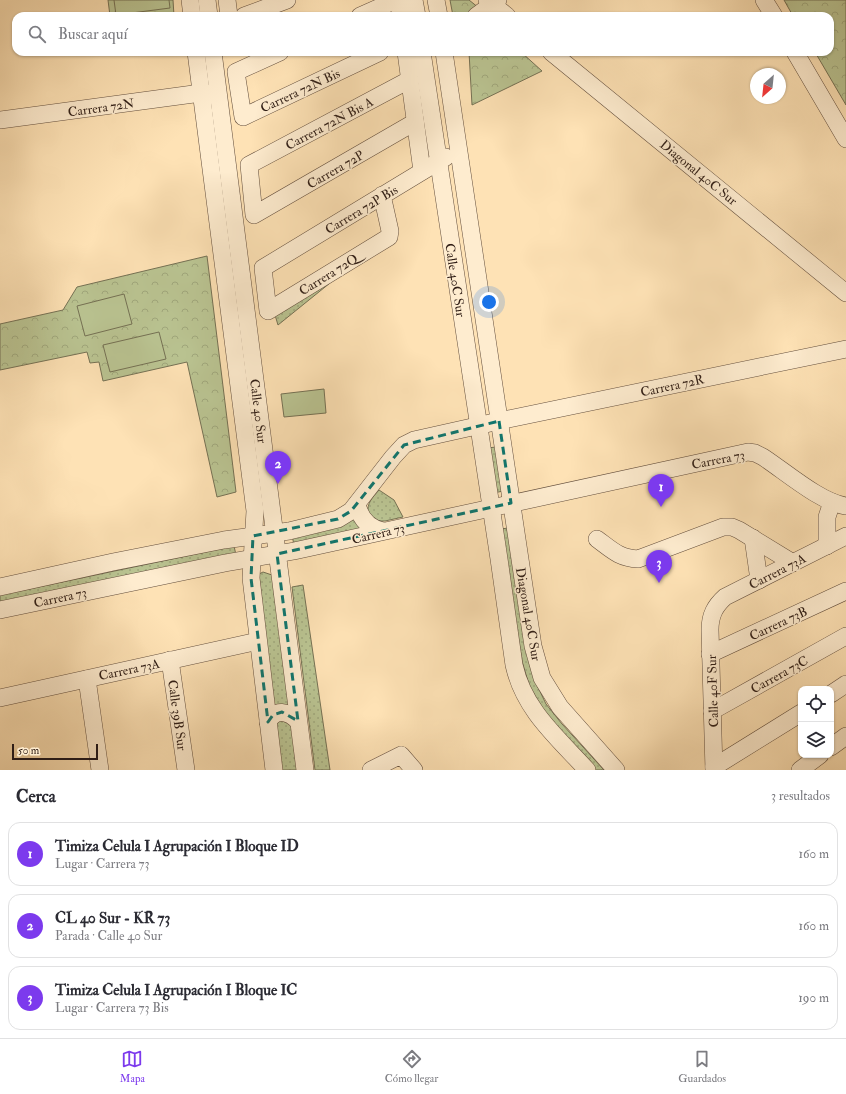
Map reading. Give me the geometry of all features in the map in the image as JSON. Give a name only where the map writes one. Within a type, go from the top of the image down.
[{"type":"street","points":[[190,0],[192,12]]},
{"type":"street","points":[[207,0],[208,12]]},
{"type":"street","points":[[227,0],[228,12]]},
{"type":"street","points":[[255,12],[287,0]]},
{"type":"street","points":[[369,12],[397,0],[400,12]]},
{"type":"street","points":[[414,0],[416,12]]},
{"type":"street","points":[[436,0],[438,12]]},
{"type":"street","points":[[764,0],[772,12]]},
{"type":"street","points":[[480,12],[492,1],[503,12]]},
{"type":"street","name":"Calle 40 Sur","points":[[196,56],[254,511],[250,578],[274,770]]},
{"type":"street","name":"Calle 40 Sur","points":[[214,56],[305,770]]},
{"type":"street","name":"Carrera 72N Bis","points":[[271,56],[236,72],[243,117],[372,56]]},
{"type":"street","points":[[406,56],[422,171]]},
{"type":"street","name":"Calle 40C Sur","points":[[423,56],[491,508]]},
{"type":"street","name":"Calle 40C Sur","points":[[445,56],[511,503]]},
{"type":"street","name":"Diagonal 40C Sur","points":[[556,56],[846,292]]},
{"type":"street","points":[[797,56],[846,139]]},
{"type":"street","name":"Carrera 72N Bis A","points":[[254,215],[249,165],[409,80]]},
{"type":"street","name":"Carrera 72N","points":[[0,120],[201,93],[210,89],[218,89]]},
{"type":"street","name":"Carrera 72P","points":[[254,215],[415,122]]},
{"type":"street","name":"Carrera 72P Bis","points":[[268,311],[263,268],[458,149]]},
{"type":"street","name":"Carrera 72Q","points":[[268,311],[388,237],[390,231],[382,195]]},
{"type":"street","name":"Carrera 72R","points":[[499,421],[846,349]]},
{"type":"street","name":"Carrera 73","points":[[0,588],[113,562],[224,540],[289,531],[338,519],[351,511],[392,457],[404,445],[414,440],[499,421]]},
{"type":"street","name":"Carrera 73","points":[[0,610],[225,563],[277,554],[742,453],[755,453],[763,457],[821,496],[839,504]]},
{"type":"street","name":"Diagonal 40C Sur","points":[[511,503],[532,646],[542,678],[560,707],[616,770]]},
{"type":"street","points":[[357,504],[364,520],[376,530],[383,531]]},
{"type":"street","points":[[827,546],[827,518],[839,504]]},
{"type":"street","name":"Diagonal 40C Sur","points":[[491,508],[517,680],[530,707],[587,770]]},
{"type":"street","points":[[597,539],[617,554],[627,558],[638,559],[728,526],[753,538],[793,563]]},
{"type":"street","name":"Carrera 73A","points":[[712,612],[726,597],[846,536]]},
{"type":"street","points":[[753,538],[759,580]]},
{"type":"street","name":"Carrera 73B","points":[[710,654],[846,591]]},
{"type":"street","name":"Calle 40F Sur","points":[[712,612],[710,623],[710,654],[714,769]]},
{"type":"street","name":"Carrera 73C","points":[[712,711],[846,636]]},
{"type":"street","name":"Carrera 73A","points":[[0,698],[258,641]]},
{"type":"street","name":"Calle 39B Sur","points":[[170,660],[186,770]]},
{"type":"street","points":[[87,679],[100,770]]},
{"type":"street","points":[[834,692],[846,684]]},
{"type":"street","points":[[268,722],[273,715],[282,712],[288,713],[298,721]]},
{"type":"street","points":[[714,769],[798,714]]},
{"type":"street","points":[[834,745],[846,736]]},
{"type":"street","points":[[371,770],[401,755],[414,770]]},
{"type":"street","points":[[800,770],[816,758]]},
{"type":"highlighted area","points":[[499,421],[511,503],[277,554],[298,721],[282,712],[273,715],[268,722],[251,578],[253,536],[338,519],[351,511],[404,445]]},
{"type":"green space","points":[[108,0],[173,0],[174,12],[110,12]]},
{"type":"green space","points":[[114,0],[169,0],[170,8],[139,12],[116,12]]},
{"type":"green space","points":[[450,0],[469,0],[479,8],[474,12],[452,12]]},
{"type":"green space","points":[[784,0],[846,0],[846,105],[817,56],[834,56],[834,12],[791,12]]},
{"type":"green space","points":[[469,56],[525,56],[542,71],[472,105]]},
{"type":"green space","points":[[207,256],[236,492],[217,497],[187,362],[103,381],[99,362],[90,363],[87,352],[0,370],[0,324],[63,310],[77,287]]},
{"type":"green space","points":[[328,280],[330,283],[278,325],[275,315]]},
{"type":"green space","points":[[124,294],[132,324],[85,336],[77,306]]},
{"type":"green space","points":[[159,332],[166,359],[110,372],[103,345]]},
{"type":"green space","points":[[324,389],[326,413],[284,417],[281,394]]},
{"type":"green space","points":[[496,447],[503,491],[494,493],[487,448]]},
{"type":"green space","points":[[379,490],[394,500],[403,517],[385,521],[377,521],[368,513],[369,503]]},
{"type":"green space","points":[[358,518],[364,528],[294,546],[292,534]]},
{"type":"green space","points":[[508,528],[535,681],[546,704],[604,770],[594,770],[540,707],[529,685],[522,661],[501,529]]},
{"type":"green space","points":[[234,546],[236,555],[0,605],[0,595]]},
{"type":"green space","points":[[263,572],[272,575],[292,709],[271,710],[259,574]]},
{"type":"green space","points":[[303,585],[330,770],[315,770],[292,587]]},
{"type":"green space","points":[[281,720],[293,726],[300,770],[281,770],[276,723]]},
{"type":"place","name":"CL 40 Sur - KR 73","points":[[278,484]]},
{"type":"place","name":"Timiza Celula I Agrupación I Bloque ID","points":[[661,507]]},
{"type":"place","name":"Timiza Celula I Agrupación I Bloque IC","points":[[659,583]]}]
